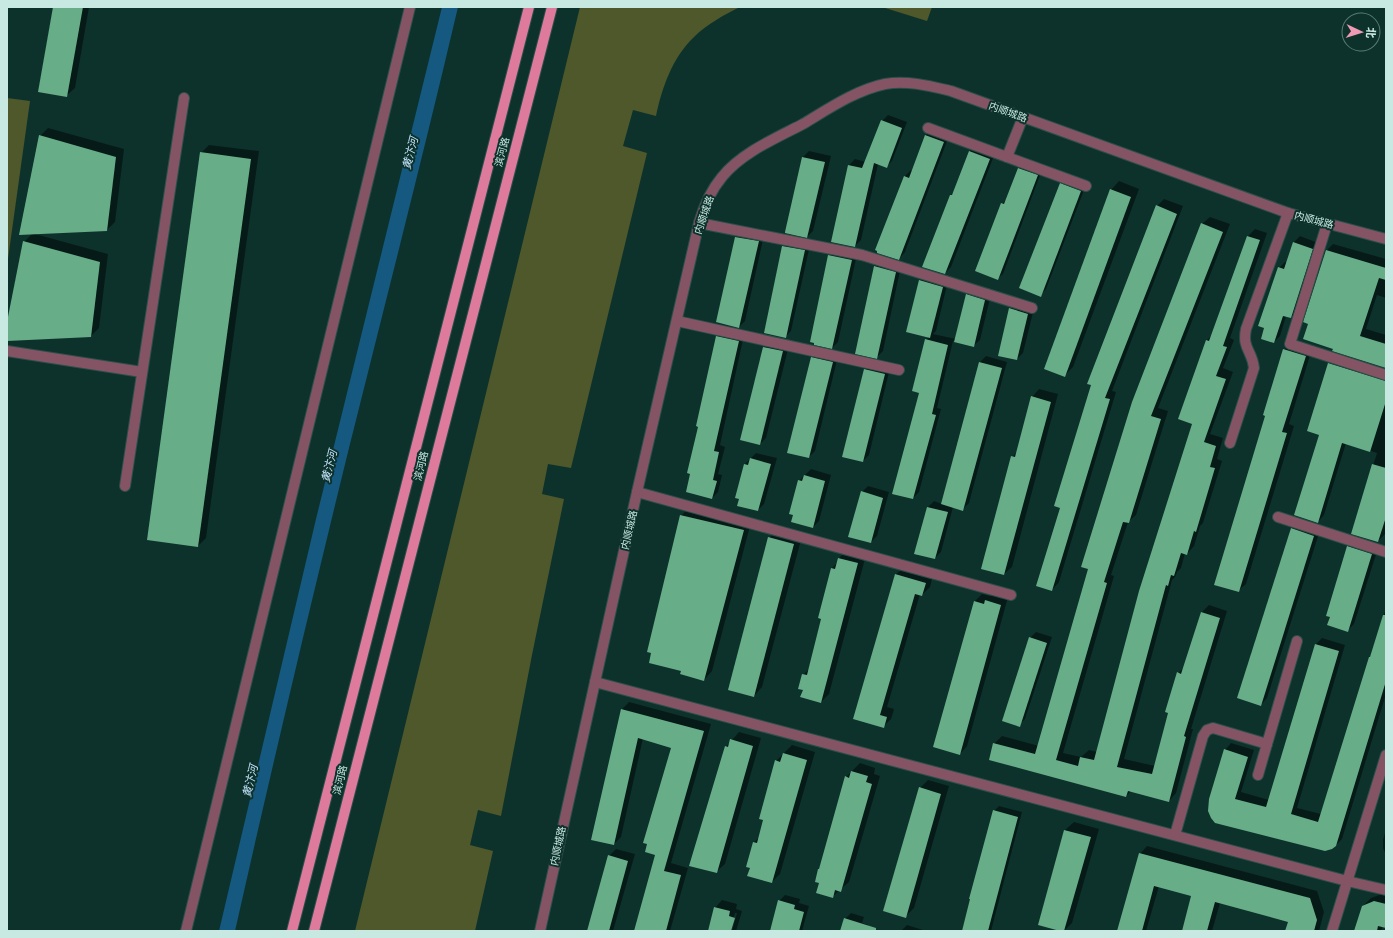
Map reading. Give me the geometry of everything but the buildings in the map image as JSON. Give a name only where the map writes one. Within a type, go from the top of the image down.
[{"type":"main road","name":"滨河路","points":[[292,931],[529,7]]},
{"type":"main road","name":"滨河路","points":[[314,931],[552,7]]},
{"type":"street","points":[[186,931],[410,7]]},
{"type":"street","name":"内顺城路","points":[[540,931],[637,492],[699,223],[706,203],[714,188],[722,177],[738,161],[847,99],[885,84],[917,84],[951,91],[1288,213],[1386,239]]},
{"type":"street","points":[[125,486],[184,98]]},
{"type":"street","points":[[1008,157],[1022,117]]},
{"type":"street","points":[[928,128],[1086,186]]},
{"type":"street","points":[[1230,443],[1254,368],[1253,359],[1245,344],[1246,329],[1288,213]]},
{"type":"street","points":[[699,223],[862,255],[1032,308]]},
{"type":"street","points":[[1327,224],[1290,344],[1386,375]]},
{"type":"street","points":[[677,321],[899,370]]},
{"type":"street","points":[[7,351],[142,372]]},
{"type":"street","points":[[637,492],[1011,595]]},
{"type":"street","points":[[1278,517],[1386,552]]},
{"type":"street","points":[[1258,775],[1297,641]]},
{"type":"street","points":[[595,682],[1347,881],[1386,890]]},
{"type":"street","points":[[1175,835],[1206,730],[1213,728],[1267,744]]},
{"type":"street","points":[[1332,931],[1386,755]]},
{"type":"green space","points":[[580,7],[740,7],[710,24],[699,32],[686,45],[669,74],[661,95],[656,116],[633,110],[623,146],[647,153],[571,468],[548,464],[542,494],[564,499],[501,816],[478,810],[470,845],[493,851],[475,931],[355,931]]},
{"type":"green space","points":[[882,7],[932,7],[927,21]]},
{"type":"green space","points":[[7,98],[30,101],[7,266]]},
{"type":"water","name":"黄汴河","points":[[442,7],[458,7],[319,571],[235,931],[219,931],[316,519]]}]
